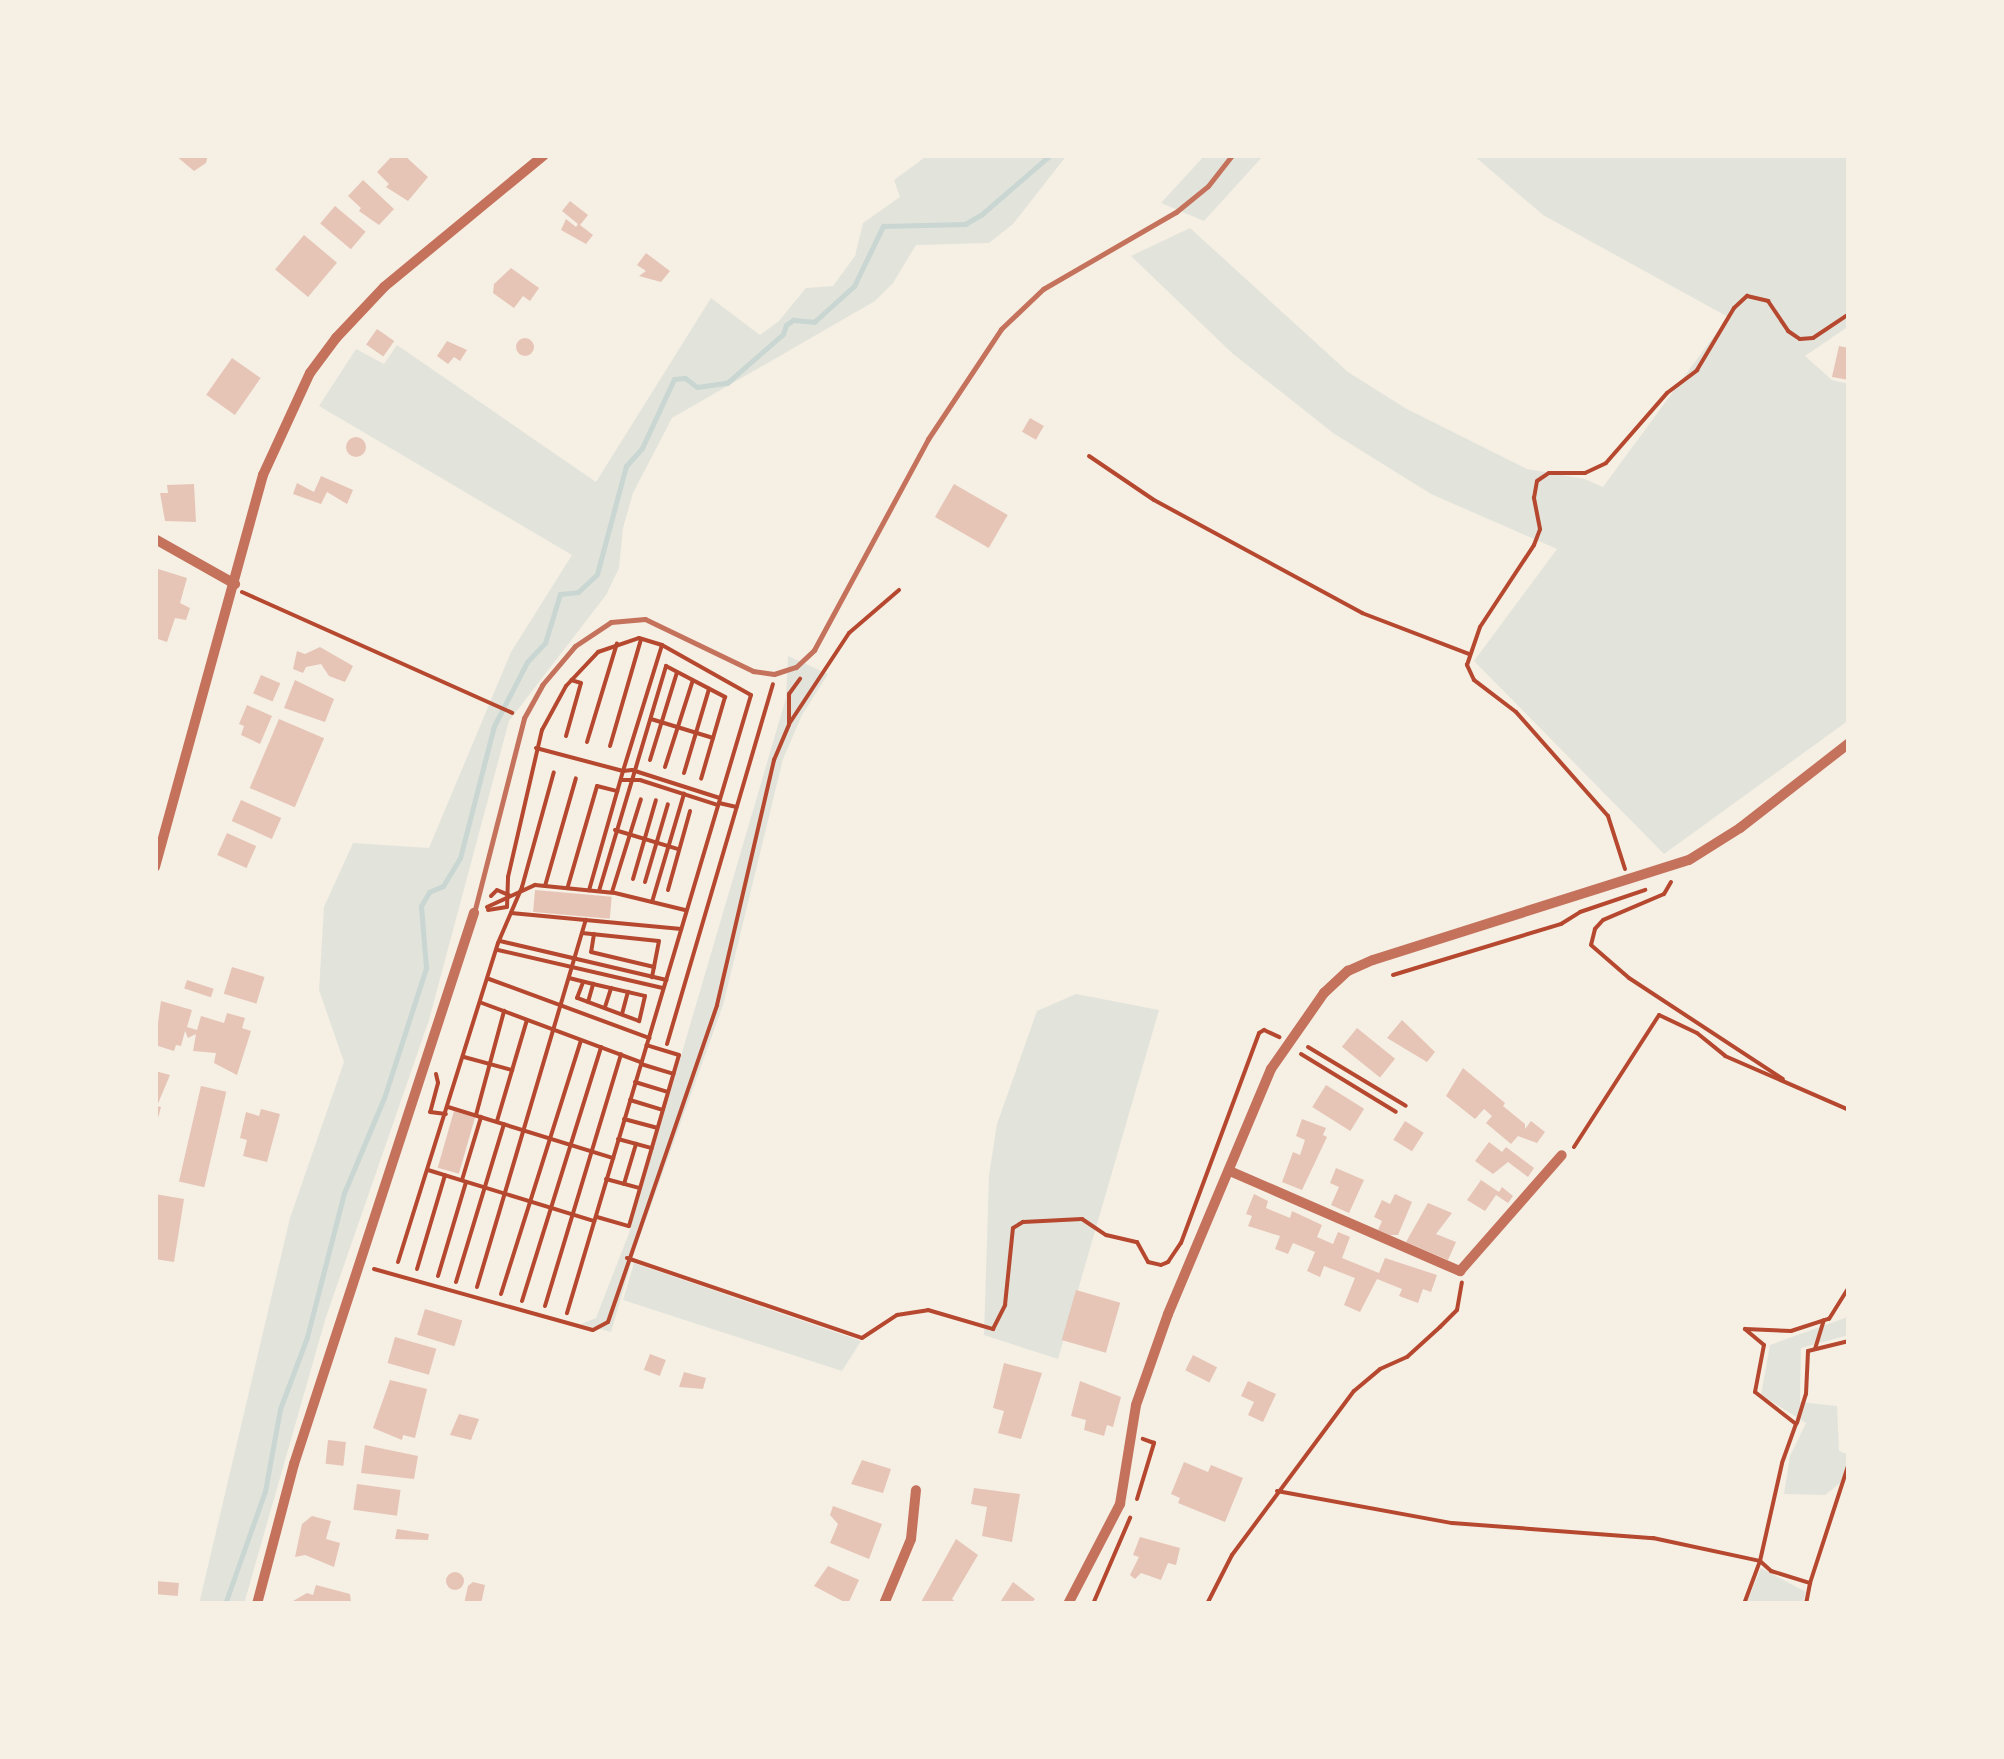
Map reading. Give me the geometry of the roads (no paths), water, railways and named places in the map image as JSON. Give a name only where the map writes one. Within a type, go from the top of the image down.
[{"type":"street","points":[[155,867],[274,445],[310,373],[384,286],[544,155]]},
{"type":"street","points":[[155,538],[234,586]]},
{"type":"street","points":[[1068,1604],[1114,1522],[1129,1470],[1142,1380],[1272,1070],[1324,993],[1358,966],[1689,860],[1740,828],[1849,742]]},
{"type":"street","points":[[257,1604],[294,1464],[474,913]]},
{"type":"street","points":[[1232,1172],[1460,1271],[1562,1155]]},
{"type":"street","points":[[884,1604],[911,1539],[916,1490]]},
{"type":"lane","points":[[474,913],[524,718],[542,685],[574,646],[611,622],[645,619],[752,671],[774,674],[803,660],[814,650],[928,438],[1001,329],[1043,289],[1176,212],[1208,186],[1232,155]]},
{"type":"waterway","points":[[225,1604],[265,1491],[280,1409],[307,1337],[344,1193],[384,1098],[426,968],[421,906],[429,892],[443,886],[460,858],[494,726],[527,662],[545,643],[560,594],[578,592],[597,574],[626,466],[642,448],[674,379],[685,378],[697,387],[727,383],[783,334],[786,325],[793,320],[814,322],[854,286],[883,226],[965,224],[1050,155]]}]
